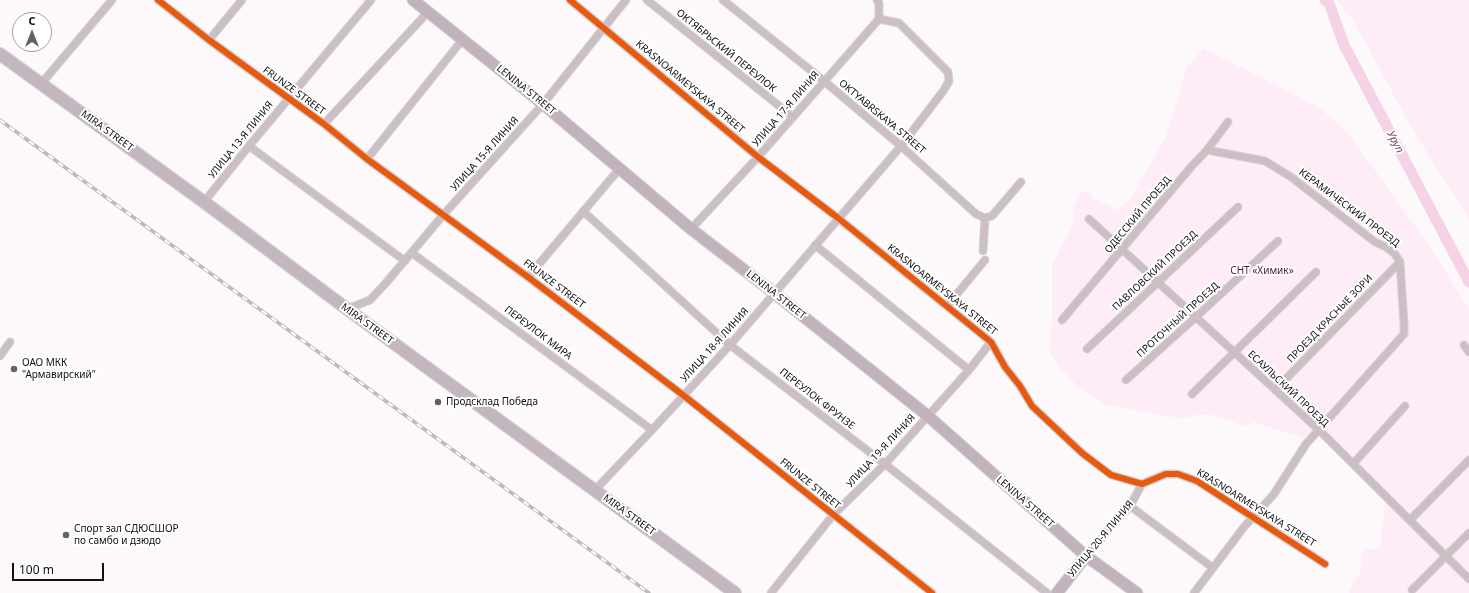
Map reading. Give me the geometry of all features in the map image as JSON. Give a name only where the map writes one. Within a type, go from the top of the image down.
[{"type":"main road","name":"LENINA STREET","points":[[413,0],[543,104],[691,229],[928,416],[1086,556],[1137,593]]},
{"type":"main road","name":"MIRA STREET","points":[[0,54],[204,202],[347,309],[735,593]]},
{"type":"main road","name":"УЛИЦА 20-Я ЛИНИЯ","points":[[1057,593],[1086,556]]},
{"type":"street","points":[[41,84],[112,0]]},
{"type":"street","name":"FRUNZE STREET","points":[[158,0],[209,40],[324,124],[367,159],[444,214],[683,395],[932,593]]},
{"type":"street","points":[[209,40],[242,0]]},
{"type":"street","name":"УЛИЦА 13-Я ЛИНИЯ","points":[[204,202],[371,0]]},
{"type":"street","name":"KRASNOARMEYSKAYA STREET","points":[[570,0],[758,157],[838,218],[991,342],[1005,367],[1020,386],[1032,406],[1082,453],[1111,475],[1142,484],[1166,474],[1178,474],[1197,481],[1325,564]]},
{"type":"street","name":"УЛИЦА 15-Я ЛИНИЯ","points":[[347,309],[370,300],[444,214],[543,104],[626,0]]},
{"type":"street","name":"ОКТЯБРЬСКИЙ ПЕРЕУЛОК","points":[[647,0],[793,117]]},
{"type":"street","name":"OKTYABRSKAYA STREET","points":[[723,0],[824,81],[901,146],[976,214],[985,218]]},
{"type":"street","points":[[877,0],[879,3],[879,19]]},
{"type":"street","points":[[324,124],[428,12]]},
{"type":"street","name":"УЛИЦА 17-Я ЛИНИЯ","points":[[691,229],[758,157],[879,19]]},
{"type":"street","name":"УЛИЦА 18-Я ЛИНИЯ","points":[[595,490],[730,344],[901,146],[944,90],[949,81],[948,72],[899,22],[879,19]]},
{"type":"street","points":[[367,159],[463,39]]},
{"type":"street","name":"ОДЕССКИЙ ПРОЕЗД","points":[[1062,320],[1191,166],[1207,150],[1228,122]]},
{"type":"street","points":[[249,146],[405,261]]},
{"type":"street","name":"КЕРАМИЧЕСКИЙ ПРОЕЗД","points":[[1207,150],[1265,161],[1291,177],[1375,242],[1386,247],[1400,262],[1404,334],[1319,430]]},
{"type":"street","points":[[528,277],[620,168]]},
{"type":"street","points":[[983,251],[985,218],[992,216],[1021,182]]},
{"type":"street","name":"ПАВЛОВСКИЙ ПРОЕЗД","points":[[1086,349],[1238,207]]},
{"type":"street","name":"ПЕРЕУЛОК ФРУНЗЕ","points":[[583,211],[730,344],[885,464],[1047,593]]},
{"type":"street","name":"ЕСАУЛЬСКИЙ ПРОЕЗД","points":[[1089,219],[1319,430],[1469,579]]},
{"type":"street","name":"ПРОТОЧНЫЙ ПРОЕЗД","points":[[1126,380],[1278,241]]},
{"type":"street","points":[[815,245],[969,370]]},
{"type":"street","name":"ПЕРЕУЛОК МИРА","points":[[412,253],[652,430]]},
{"type":"street","points":[[947,306],[984,260]]},
{"type":"street","name":"ПРОЕЗД КРАСНЫЕ ЗОРИ","points":[[1275,390],[1400,262]]},
{"type":"street","points":[[1192,394],[1316,272]]},
{"type":"street","points":[[0,356],[10,342]]},
{"type":"street","name":"УЛИЦА 19-Я ЛИНИЯ","points":[[771,593],[834,515],[885,464],[969,370],[991,342]]},
{"type":"street","points":[[1464,345],[1469,352]]},
{"type":"street","points":[[1353,464],[1405,406]]},
{"type":"street","name":"KRASNOARMEYSKAYA STREET","points":[[1253,517],[1274,494],[1306,444],[1319,430]]},
{"type":"street","points":[[1410,520],[1469,460]]},
{"type":"street","name":"УЛИЦА 20-Я ЛИНИЯ","points":[[1086,556],[1130,506],[1142,484]]},
{"type":"street","points":[[1130,506],[1213,568]]},
{"type":"street","points":[[1194,593],[1253,517]]},
{"type":"street","points":[[1412,590],[1469,533]]},
{"type":"green space","points":[[1336,0],[1469,0],[1469,219],[1412,129],[1352,18]]},
{"type":"green space","name":"СНТ «Химик»","points":[[1203,49],[1247,70],[1321,109],[1348,133],[1431,248],[1469,309],[1469,593],[1349,593],[1349,589],[1361,571],[1361,557],[1364,549],[1380,549],[1385,502],[1322,439],[1319,431],[1306,439],[1254,422],[1247,427],[1212,415],[1196,415],[1184,419],[1105,405],[1079,388],[1061,369],[1049,351],[1052,324],[1052,264],[1073,225],[1073,207],[1082,192],[1090,192],[1093,198],[1118,210],[1130,199],[1165,139],[1187,67]]},
{"type":"waterway","name":"Уруп","points":[[1325,0],[1329,3],[1344,45],[1469,282]]},
{"type":"railway","points":[[0,120],[649,593]]},
{"type":"cycle path","points":[[158,0],[209,40],[324,124],[367,159],[528,277],[683,395],[932,593]]},
{"type":"cycle path","points":[[570,0],[758,157],[838,218],[991,342],[1005,367],[1020,386],[1032,406],[1082,453],[1111,475],[1142,484],[1166,474],[1178,474],[1197,481],[1325,564]]},
{"type":"place","name":"ОАО МКК \"Армавирский\"","points":[[14,369]]},
{"type":"place","name":"Продсклад Победа","points":[[438,402]]},
{"type":"place","name":"Спорт зал СДЮСШОР по самбо и дзюдо","points":[[66,535]]}]
